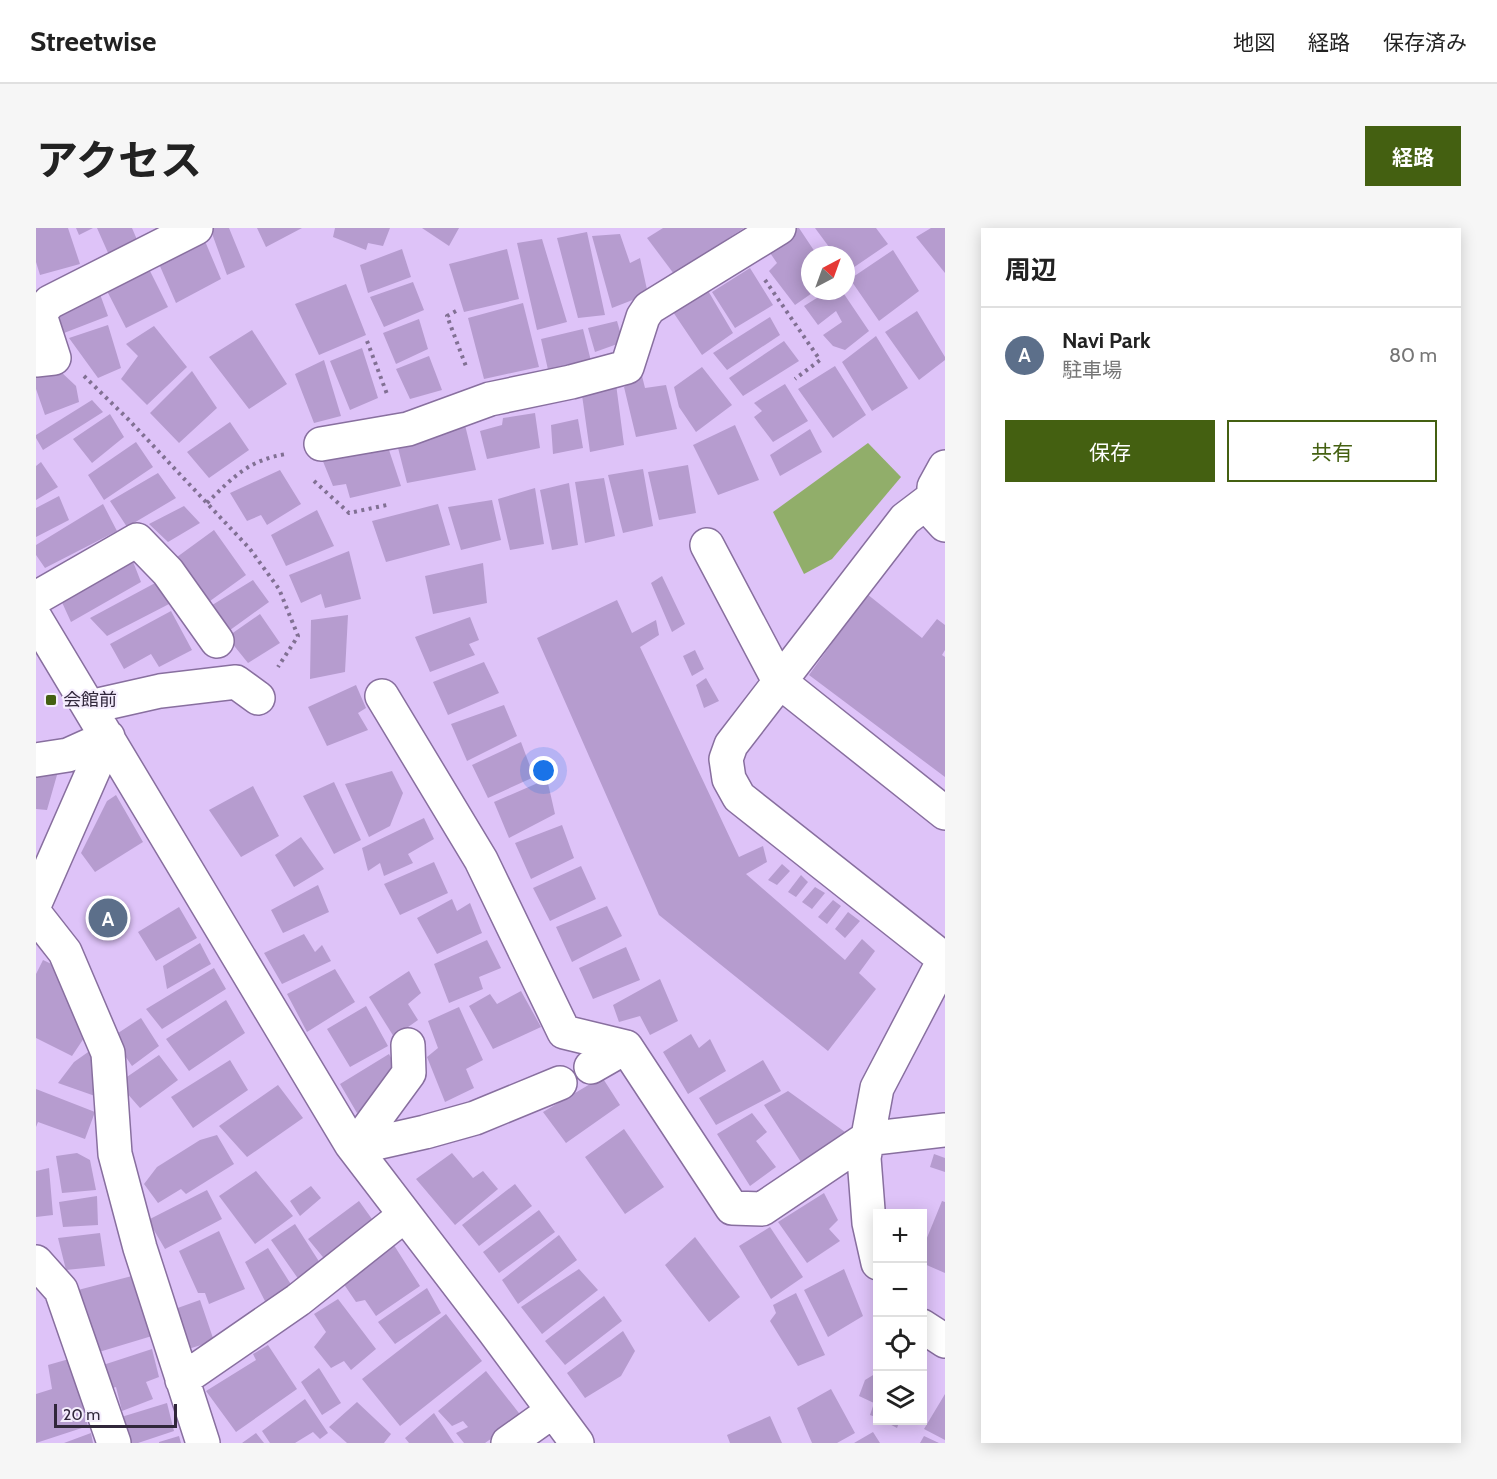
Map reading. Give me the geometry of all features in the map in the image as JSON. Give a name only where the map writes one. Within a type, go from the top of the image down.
[{"type":"street","points":[[45,359],[41,318],[43,309],[50,302],[196,228]]},
{"type":"street","points":[[321,444],[408,429],[490,399],[571,382],[627,367],[649,308],[779,228]]},
{"type":"street","points":[[873,1243],[868,1223],[864,1158],[877,1088],[945,959],[739,797],[729,779],[726,759],[731,745],[905,519],[939,511],[934,487],[945,466]]},
{"type":"street","points":[[36,598],[137,540],[168,572],[217,640]]},
{"type":"street","points":[[707,544],[779,681],[945,813]]},
{"type":"street","points":[[36,619],[108,737],[152,793],[354,1148],[577,1443]]},
{"type":"street","points":[[89,707],[160,692],[236,682],[258,698]]},
{"type":"street","points":[[382,696],[481,860],[564,1032],[626,1047],[732,1208],[762,1209],[866,1139],[945,1130]]},
{"type":"street","points":[[36,760],[68,755],[108,737]]},
{"type":"street","points":[[36,901],[108,737]]},
{"type":"street","points":[[36,915],[65,952],[108,1053],[115,1154],[140,1248],[203,1443]]},
{"type":"street","points":[[354,1148],[408,1073],[408,1045]]},
{"type":"street","points":[[591,1067],[626,1047]]},
{"type":"street","points":[[354,1148],[475,1118],[560,1083]]},
{"type":"street","points":[[182,1380],[298,1300],[405,1215]]},
{"type":"street","points":[[36,1262],[61,1290],[114,1443]]},
{"type":"street","points":[[927,1329],[945,1341]]},
{"type":"street","points":[[508,1443],[553,1411]]},
{"type":"path","points":[[745,249],[820,360],[795,379]]},
{"type":"path","points":[[456,311],[447,316],[468,372]]},
{"type":"path","points":[[367,341],[389,400]]},
{"type":"path","points":[[45,359],[64,357],[129,420],[250,549],[279,588],[298,636],[258,698]]},
{"type":"path","points":[[207,503],[246,468],[273,456],[290,453]]},
{"type":"path","points":[[306,474],[349,513],[387,505]]},
{"type":"green space","points":[[868,443],[901,477],[832,559],[804,574],[773,512]]},
{"type":"building","points":[[36,228],[68,228],[80,264],[40,275],[36,262]]},
{"type":"building","points":[[76,228],[93,228],[79,235]]},
{"type":"building","points":[[97,228],[132,228],[138,242],[109,255]]},
{"type":"building","points":[[210,228],[229,228],[245,267],[227,275]]},
{"type":"building","points":[[257,228],[302,228],[266,247]]},
{"type":"building","points":[[335,228],[390,228],[383,246],[368,243],[366,250],[333,237]]},
{"type":"building","points":[[422,228],[459,228],[449,246]]},
{"type":"building","points":[[663,228],[744,228],[674,274],[647,238]]},
{"type":"building","points":[[792,228],[799,228],[811,246],[801,246],[802,300],[795,305],[769,271],[777,263],[766,247]]},
{"type":"building","points":[[815,228],[876,228],[888,244],[855,267],[855,246],[828,246]]},
{"type":"building","points":[[931,228],[945,228],[945,273],[916,237]]},
{"type":"building","points":[[587,232],[605,315],[578,318],[557,238]]},
{"type":"building","points":[[202,234],[221,279],[176,303],[156,257]]},
{"type":"building","points":[[620,234],[630,263],[640,258],[648,294],[612,308],[592,236]]},
{"type":"building","points":[[542,239],[567,322],[537,330],[517,243]]},
{"type":"building","points":[[402,249],[411,277],[368,293],[360,265]]},
{"type":"building","points":[[507,249],[519,299],[464,312],[449,264]]},
{"type":"building","points":[[893,250],[919,291],[879,321],[855,286],[855,276]]},
{"type":"building","points":[[750,268],[773,305],[735,328],[712,292]]},
{"type":"building","points":[[150,271],[168,307],[126,328],[106,289]]},
{"type":"building","points":[[413,282],[424,310],[384,327],[370,297]]},
{"type":"building","points":[[346,284],[366,335],[319,355],[295,304]]},
{"type":"building","points":[[97,286],[108,316],[64,333],[51,308]]},
{"type":"building","points":[[707,289],[733,333],[702,355],[671,309]]},
{"type":"building","points":[[814,300],[848,300],[869,331],[845,350],[833,346],[823,335],[842,322],[836,311],[818,325],[804,306]]},
{"type":"building","points":[[523,303],[539,367],[484,379],[468,318]]},
{"type":"building","points":[[917,311],[945,357],[945,360],[919,380],[885,332]]},
{"type":"building","points":[[770,317],[780,335],[727,370],[713,353]]},
{"type":"building","points":[[419,319],[428,349],[396,364],[383,333]]},
{"type":"building","points":[[617,321],[623,342],[595,352],[588,328]]},
{"type":"building","points":[[108,325],[121,368],[98,378],[69,338]]},
{"type":"building","points":[[154,326],[187,367],[147,405],[121,379],[138,356],[126,344]]},
{"type":"building","points":[[583,329],[591,361],[549,374],[541,339]]},
{"type":"building","points":[[252,330],[287,384],[249,409],[209,357]]},
{"type":"building","points":[[876,336],[908,388],[872,411],[842,362]]},
{"type":"building","points":[[784,341],[799,361],[743,396],[729,378]]},
{"type":"building","points":[[362,348],[378,398],[350,410],[330,361]]},
{"type":"building","points":[[429,356],[442,390],[410,399],[396,369]]},
{"type":"building","points":[[324,360],[341,416],[314,423],[295,374]]},
{"type":"building","points":[[835,366],[866,415],[833,438],[798,389]]},
{"type":"building","points":[[702,367],[732,405],[696,432],[679,407],[674,387]]},
{"type":"building","points":[[59,370],[76,386],[79,402],[45,415],[36,389],[36,372]]},
{"type":"building","points":[[192,371],[217,408],[179,443],[150,413]]},
{"type":"building","points":[[642,376],[645,388],[666,385],[677,429],[636,437],[624,387]]},
{"type":"building","points":[[616,384],[624,445],[590,452],[582,395]]},
{"type":"building","points":[[785,384],[808,421],[773,442],[754,417],[762,411],[754,403]]},
{"type":"building","points":[[92,400],[103,412],[43,450],[36,435]]},
{"type":"building","points":[[535,413],[540,448],[487,459],[480,431],[502,425],[503,418]]},
{"type":"building","points":[[110,414],[124,437],[92,463],[73,439]]},
{"type":"building","points":[[578,419],[583,448],[553,454],[551,425]]},
{"type":"building","points":[[230,422],[249,450],[209,478],[187,452]]},
{"type":"building","points":[[465,425],[476,470],[407,483],[397,444]]},
{"type":"building","points":[[735,425],[759,480],[718,495],[693,445]]},
{"type":"building","points":[[810,429],[822,452],[780,476],[770,455]]},
{"type":"building","points":[[136,442],[153,467],[104,500],[88,475]]},
{"type":"building","points":[[388,447],[401,486],[350,498],[346,484],[333,486],[322,459]]},
{"type":"building","points":[[41,462],[58,487],[36,500],[36,466]]},
{"type":"building","points":[[688,465],[696,513],[659,520],[648,472]]},
{"type":"building","points":[[643,469],[653,526],[623,533],[608,475]]},
{"type":"building","points":[[280,470],[301,504],[267,525],[261,515],[247,521],[230,493]]},
{"type":"building","points":[[158,473],[176,498],[127,527],[110,501]]},
{"type":"building","points":[[604,478],[615,536],[585,543],[575,482]]},
{"type":"building","points":[[569,483],[578,545],[552,550],[540,490]]},
{"type":"building","points":[[535,488],[544,544],[510,550],[498,499]]},
{"type":"building","points":[[59,496],[69,520],[36,537],[36,508]]},
{"type":"building","points":[[492,500],[501,540],[461,550],[448,507]]},
{"type":"building","points":[[103,504],[117,531],[45,568],[36,555],[36,545]]},
{"type":"building","points":[[438,504],[450,545],[386,562],[372,521]]},
{"type":"building","points":[[184,506],[200,523],[168,542],[149,524]]},
{"type":"building","points":[[317,510],[334,546],[286,566],[271,535]]},
{"type":"building","points":[[214,530],[246,575],[210,601],[177,557]]},
{"type":"building","points":[[349,551],[361,599],[325,608],[321,594],[301,603],[289,575]]},
{"type":"building","points":[[132,559],[141,582],[71,622],[60,598]]},
{"type":"building","points":[[483,563],[487,603],[433,614],[425,576]]},
{"type":"building","points":[[662,576],[685,624],[672,632],[651,583]]},
{"type":"building","points":[[253,580],[269,602],[226,633],[209,607]]},
{"type":"building","points":[[157,582],[171,603],[107,636],[90,618]]},
{"type":"building","points":[[867,594],[922,638],[937,619],[945,625],[945,650],[942,655],[945,657],[945,777],[809,675]]},
{"type":"building","points":[[617,600],[632,633],[656,620],[659,635],[640,647],[739,857],[763,846],[767,862],[746,874],[845,960],[862,939],[875,951],[859,973],[876,989],[828,1051],[659,915],[537,638]]},
{"type":"building","points":[[171,611],[192,650],[159,667],[151,654],[124,669],[110,644]]},
{"type":"building","points":[[260,614],[280,643],[248,663],[227,637]]},
{"type":"building","points":[[348,615],[345,672],[310,679],[311,620]]},
{"type":"building","points":[[470,617],[479,640],[469,644],[475,655],[430,672],[415,637]]},
{"type":"building","points":[[695,650],[704,669],[692,676],[683,656]]},
{"type":"building","points":[[484,662],[499,693],[448,715],[433,682]]},
{"type":"building","points":[[706,678],[719,701],[704,708],[696,685]]},
{"type":"building","points":[[356,685],[366,708],[358,713],[368,730],[327,746],[308,707]]},
{"type":"building","points":[[504,705],[517,736],[467,761],[451,724]]},
{"type":"building","points":[[521,742],[534,777],[488,798],[472,765]]},
{"type":"building","points":[[61,761],[47,810],[36,809],[36,766]]},
{"type":"building","points":[[392,771],[403,793],[390,826],[369,837],[345,784]]},
{"type":"building","points":[[547,779],[555,814],[509,838],[494,802]]},
{"type":"building","points":[[334,782],[361,840],[334,854],[303,796]]},
{"type":"building","points":[[253,786],[279,836],[241,857],[209,810]]},
{"type":"building","points":[[116,795],[143,842],[95,872],[81,853],[107,801]]},
{"type":"building","points":[[424,818],[434,839],[408,854],[413,863],[384,876],[380,863],[368,871],[362,848]]},
{"type":"building","points":[[562,825],[574,858],[531,879],[515,843]]},
{"type":"building","points":[[301,837],[324,869],[294,887],[275,855]]},
{"type":"building","points":[[434,862],[448,893],[400,915],[384,884]]},
{"type":"building","points":[[782,864],[790,871],[777,885],[768,880]]},
{"type":"building","points":[[581,866],[596,899],[550,921],[533,888]]},
{"type":"building","points":[[801,875],[808,882],[796,897],[788,892]]},
{"type":"building","points":[[318,885],[329,912],[283,933],[271,910]]},
{"type":"building","points":[[815,887],[825,893],[812,909],[802,902]]},
{"type":"building","points":[[452,899],[457,911],[470,903],[482,933],[437,954],[417,918]]},
{"type":"building","points":[[833,900],[841,906],[827,924],[818,917]]},
{"type":"building","points":[[607,906],[622,936],[572,962],[556,927]]},
{"type":"building","points":[[179,907],[197,938],[156,961],[138,932]]},
{"type":"building","points":[[848,912],[860,921],[845,938],[835,929]]},
{"type":"building","points":[[304,934],[315,952],[322,945],[331,961],[282,984],[264,953]]},
{"type":"building","points":[[487,940],[501,968],[479,977],[483,989],[449,1003],[434,964]]},
{"type":"building","points":[[200,943],[211,964],[167,989],[163,966]]},
{"type":"building","points":[[626,947],[640,980],[593,999],[579,968]]},
{"type":"building","points":[[43,960],[62,969],[58,981],[71,986],[66,999],[77,1003],[88,1032],[72,1056],[36,1038],[36,974]]},
{"type":"building","points":[[214,968],[226,989],[162,1029],[146,1009]]},
{"type":"building","points":[[335,969],[355,1002],[307,1032],[287,994]]},
{"type":"building","points":[[409,971],[421,993],[408,1004],[418,1020],[394,1037],[369,997]]},
{"type":"building","points":[[660,979],[678,1021],[650,1035],[640,1016],[619,1022],[613,1005]]},
{"type":"building","points":[[521,991],[541,1027],[493,1049],[469,1006],[490,994],[497,1004]]},
{"type":"building","points":[[226,1000],[245,1033],[189,1071],[166,1039]]},
{"type":"building","points":[[366,1006],[388,1046],[350,1067],[327,1029]]},
{"type":"building","points":[[459,1007],[483,1060],[466,1069],[474,1088],[445,1102],[427,1057],[438,1048],[428,1021]]},
{"type":"building","points":[[141,1018],[159,1046],[132,1066],[112,1037]]},
{"type":"building","points":[[691,1034],[699,1048],[710,1039],[726,1071],[688,1094],[663,1052]]},
{"type":"building","points":[[91,1050],[102,1076],[95,1096],[58,1083],[74,1062]]},
{"type":"building","points":[[389,1054],[398,1071],[379,1098],[357,1113],[340,1084]]},
{"type":"building","points":[[159,1055],[178,1080],[140,1108],[118,1083]]},
{"type":"building","points":[[230,1060],[248,1090],[193,1128],[171,1097]]},
{"type":"building","points":[[763,1060],[781,1091],[716,1125],[699,1098]]},
{"type":"building","points":[[602,1077],[620,1105],[566,1143],[543,1112]]},
{"type":"building","points":[[278,1085],[303,1118],[247,1157],[219,1126]]},
{"type":"building","points":[[36,1089],[95,1112],[85,1139],[38,1122],[36,1127]]},
{"type":"building","points":[[788,1091],[845,1132],[801,1162],[764,1105]]},
{"type":"building","points":[[752,1113],[767,1132],[756,1141],[776,1167],[750,1186],[717,1134]]},
{"type":"building","points":[[624,1129],[664,1187],[625,1214],[585,1157]]},
{"type":"building","points":[[217,1135],[234,1164],[186,1194],[181,1189],[158,1203],[144,1184],[157,1167],[200,1140]]},
{"type":"building","points":[[77,1153],[90,1160],[96,1190],[62,1193],[56,1156]]},
{"type":"building","points":[[452,1153],[473,1178],[483,1171],[498,1189],[455,1225],[416,1179]]},
{"type":"building","points":[[934,1154],[945,1158],[945,1172],[930,1167]]},
{"type":"building","points":[[49,1168],[53,1215],[36,1217],[36,1171]]},
{"type":"building","points":[[256,1171],[293,1216],[255,1244],[219,1196]]},
{"type":"building","points":[[515,1184],[532,1206],[479,1246],[462,1225]]},
{"type":"building","points":[[311,1186],[321,1198],[300,1216],[290,1201]]},
{"type":"building","points":[[207,1190],[222,1219],[165,1249],[148,1220]]},
{"type":"building","points":[[824,1193],[838,1220],[829,1229],[840,1241],[807,1263],[778,1222]]},
{"type":"building","points":[[97,1196],[98,1225],[63,1227],[59,1202]]},
{"type":"building","points":[[359,1201],[377,1226],[327,1262],[308,1239]]},
{"type":"building","points":[[942,1201],[945,1202],[945,1273],[927,1265],[927,1238]]},
{"type":"building","points":[[539,1210],[555,1232],[499,1273],[483,1252]]},
{"type":"building","points":[[295,1224],[320,1263],[299,1280],[271,1240]]},
{"type":"building","points":[[770,1227],[803,1277],[771,1299],[739,1246]]},
{"type":"building","points":[[219,1231],[245,1289],[209,1304],[205,1293],[198,1293],[179,1251]]},
{"type":"building","points":[[100,1233],[105,1266],[66,1270],[58,1238]]},
{"type":"building","points":[[559,1235],[577,1260],[518,1304],[502,1280]]},
{"type":"building","points":[[695,1237],[740,1297],[709,1322],[665,1265]]},
{"type":"building","points":[[390,1239],[420,1286],[376,1316],[365,1300],[356,1302],[339,1277]]},
{"type":"building","points":[[268,1248],[292,1286],[267,1305],[245,1262]]},
{"type":"building","points":[[579,1269],[598,1290],[542,1334],[521,1307]]},
{"type":"building","points":[[844,1269],[863,1316],[828,1337],[804,1290]]},
{"type":"building","points":[[132,1276],[152,1336],[99,1352],[78,1290]]},
{"type":"building","points":[[427,1288],[441,1313],[395,1344],[378,1322]]},
{"type":"building","points":[[796,1293],[825,1355],[798,1366],[770,1321],[776,1313],[773,1305]]},
{"type":"building","points":[[604,1296],[622,1321],[565,1365],[545,1341]]},
{"type":"building","points":[[338,1299],[376,1349],[351,1370],[344,1361],[331,1368],[314,1347],[326,1332],[314,1314]]},
{"type":"building","points":[[200,1300],[214,1341],[185,1350],[172,1310]]},
{"type":"building","points":[[446,1314],[482,1361],[400,1426],[362,1379]]},
{"type":"building","points":[[623,1331],[635,1351],[621,1376],[585,1398],[567,1373]]},
{"type":"building","points":[[268,1345],[297,1389],[236,1432],[206,1391],[256,1360],[253,1354]]},
{"type":"building","points":[[152,1349],[159,1377],[146,1382],[153,1399],[122,1411],[116,1387],[106,1390],[100,1366]]},
{"type":"building","points":[[69,1359],[88,1426],[36,1443],[36,1394],[52,1389],[48,1365]]},
{"type":"building","points":[[319,1368],[341,1403],[322,1415],[301,1382]]},
{"type":"building","points":[[486,1371],[522,1417],[485,1443],[464,1443],[456,1433],[468,1427],[463,1421],[452,1426],[438,1411]]},
{"type":"building","points":[[873,1375],[873,1403],[859,1396],[865,1380]]},
{"type":"building","points":[[831,1389],[855,1433],[837,1443],[812,1443],[797,1408]]},
{"type":"building","points":[[945,1394],[945,1440],[924,1429]]},
{"type":"building","points":[[305,1399],[328,1433],[320,1439],[313,1432],[295,1443],[270,1443],[262,1431]]},
{"type":"building","points":[[357,1402],[391,1434],[384,1443],[347,1443],[329,1427]]},
{"type":"building","points":[[167,1403],[174,1431],[138,1443],[126,1443],[118,1418]]},
{"type":"building","points":[[434,1413],[454,1443],[409,1443],[405,1438]]},
{"type":"building","points":[[770,1416],[782,1443],[730,1443],[727,1435]]},
{"type":"building","points":[[873,1432],[880,1443],[854,1443]]},
{"type":"building","points":[[91,1433],[93,1443],[64,1443]]},
{"type":"building","points":[[256,1433],[264,1443],[242,1443]]},
{"type":"building","points":[[179,1436],[181,1443],[159,1443],[159,1442]]},
{"type":"building","points":[[924,1436],[939,1443],[920,1443]]},
{"type":"place","name":"会館前","points":[[51,700]]},
{"type":"place","name":"Navi Park","points":[[108,918]]}]
